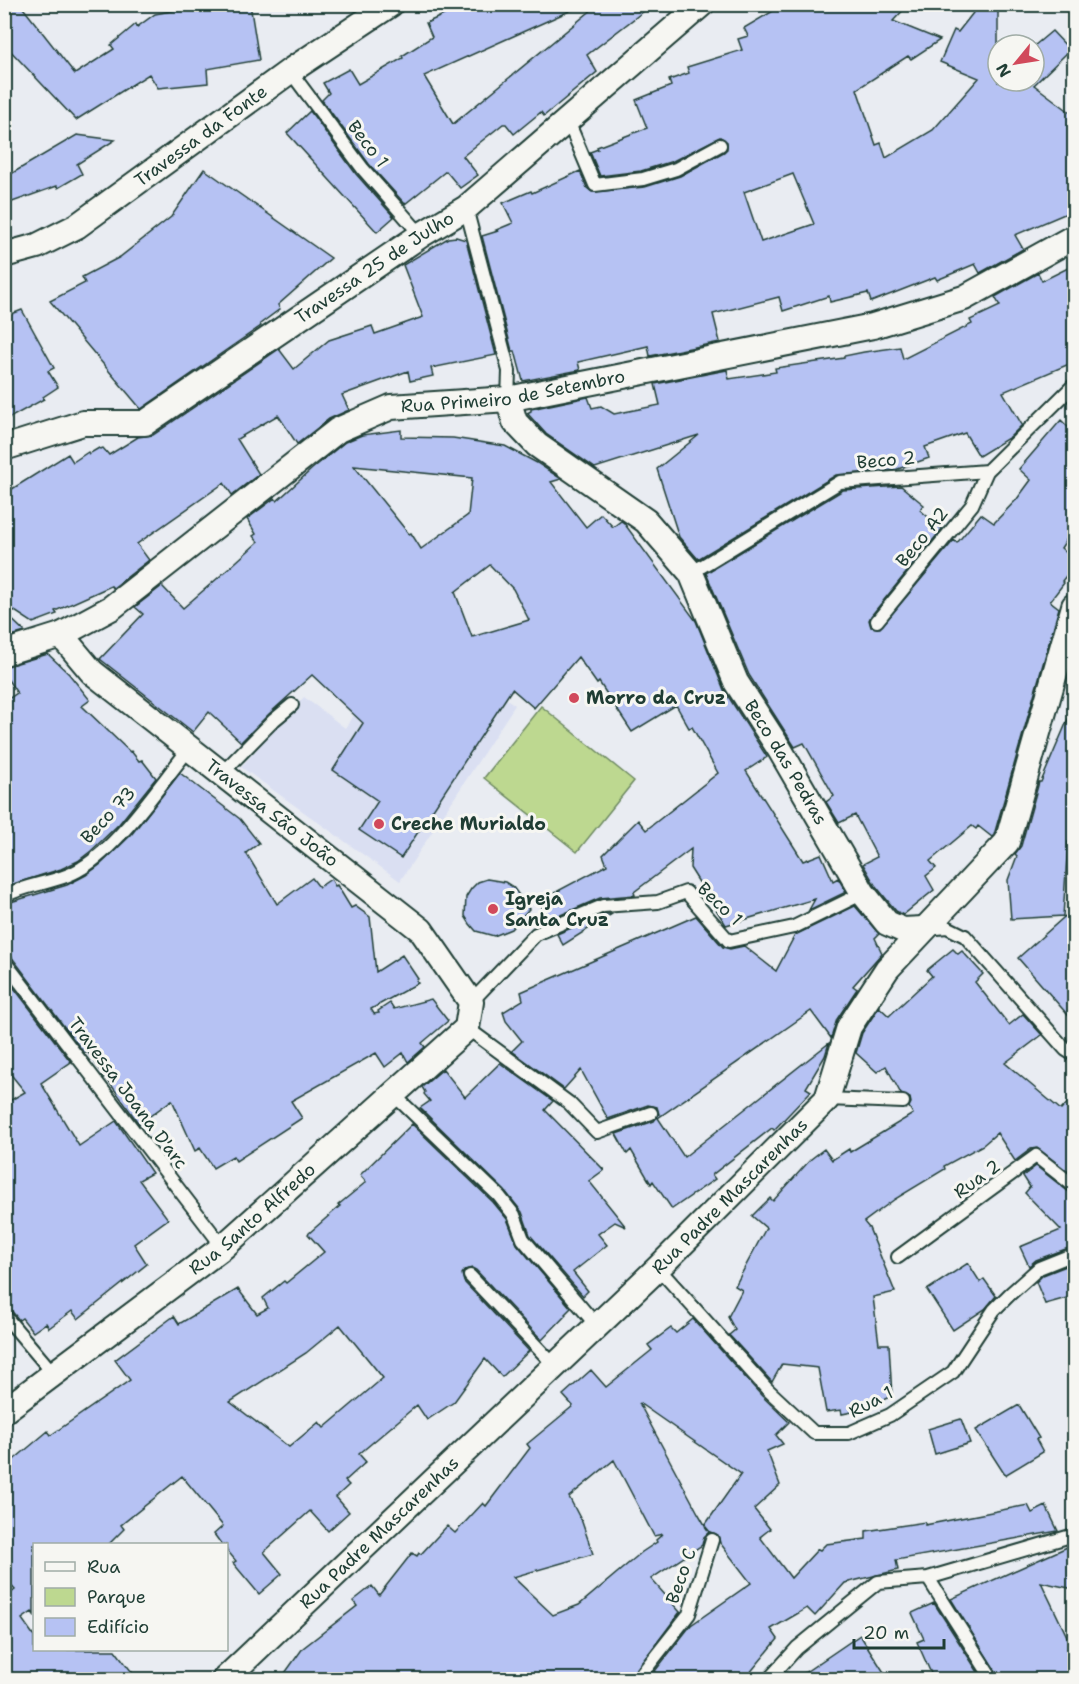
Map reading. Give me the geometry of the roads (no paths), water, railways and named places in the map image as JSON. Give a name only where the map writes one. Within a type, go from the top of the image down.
[{"type":"street","name":"Travessa da Fonte","points":[[4,255],[37,246],[77,226],[290,71],[391,4]]},
{"type":"street","name":"Travessa 25 de Julho","points":[[4,448],[83,423],[145,423],[421,235],[466,208],[702,4]]},
{"type":"street","name":"Rua Primeiro de Setembro","points":[[4,653],[61,635],[111,608],[338,430],[391,407],[508,399],[873,326],[964,298],[1074,237]]},
{"type":"street","name":"Beco das Pedras","points":[[508,399],[514,422],[537,445],[645,521],[691,573],[736,682],[780,750],[863,893],[887,923],[903,930],[923,929]]},
{"type":"street","name":"Rua Padre Mascarenhas","points":[[224,1680],[658,1268],[827,1099],[849,1027],[887,969],[1007,842],[1068,654],[1074,606]]},
{"type":"street","name":"Travessa São João","points":[[61,635],[92,672],[421,930],[471,1002]]},
{"type":"street","points":[[467,1028],[471,1002]]},
{"type":"street","name":"Rua Santo Alfredo","points":[[4,1411],[222,1247],[467,1028]]},
{"type":"lane","name":"Beco 1","points":[[290,71],[363,169],[421,235]]},
{"type":"lane","points":[[568,121],[595,185],[643,179],[676,169],[720,145]]},
{"type":"lane","points":[[466,208],[509,371],[508,399]]},
{"type":"lane","points":[[987,471],[1074,385]]},
{"type":"lane","name":"Beco 2","points":[[691,573],[840,482],[987,471]]},
{"type":"lane","name":"Beco A2","points":[[877,621],[972,505],[987,471]]},
{"type":"lane","points":[[221,774],[292,705]]},
{"type":"lane","name":"Beco 73","points":[[4,896],[83,868],[117,838],[189,749]]},
{"type":"lane","name":"Beco 1","points":[[471,1002],[536,934],[603,906],[658,902],[686,892],[729,941],[794,927],[863,893]]},
{"type":"lane","name":"Beco das Pedras","points":[[923,929],[947,927],[965,936],[1066,1050],[1074,1055]]},
{"type":"lane","name":"Travessa Joana D'arc","points":[[4,961],[222,1247]]},
{"type":"lane","points":[[467,1028],[569,1103],[597,1132],[651,1113]]},
{"type":"lane","points":[[393,1094],[499,1196],[514,1215],[523,1239],[597,1326]]},
{"type":"lane","points":[[827,1099],[903,1102]]},
{"type":"lane","name":"Rua 2","points":[[898,1257],[1036,1156],[1074,1186]]},
{"type":"lane","name":"Rua 1","points":[[658,1268],[767,1389],[814,1433],[849,1433],[890,1415],[953,1372],[994,1310],[1010,1294],[1039,1268],[1074,1254]]},
{"type":"lane","points":[[470,1276],[555,1366]]},
{"type":"lane","points":[[4,1316],[53,1373]]},
{"type":"lane","points":[[768,1680],[797,1648],[878,1582],[928,1578],[1074,1535]]},
{"type":"lane","name":"Beco C","points":[[637,1680],[689,1614],[712,1540]]},
{"type":"lane","points":[[928,1578],[993,1680]]},
{"type":"place","name":"Morro da Cruz","points":[[574,698]]},
{"type":"place","name":"Creche Murialdo","points":[[379,824]]},
{"type":"place","name":"Igreja Santa Cruz","points":[[493,909]]}]
